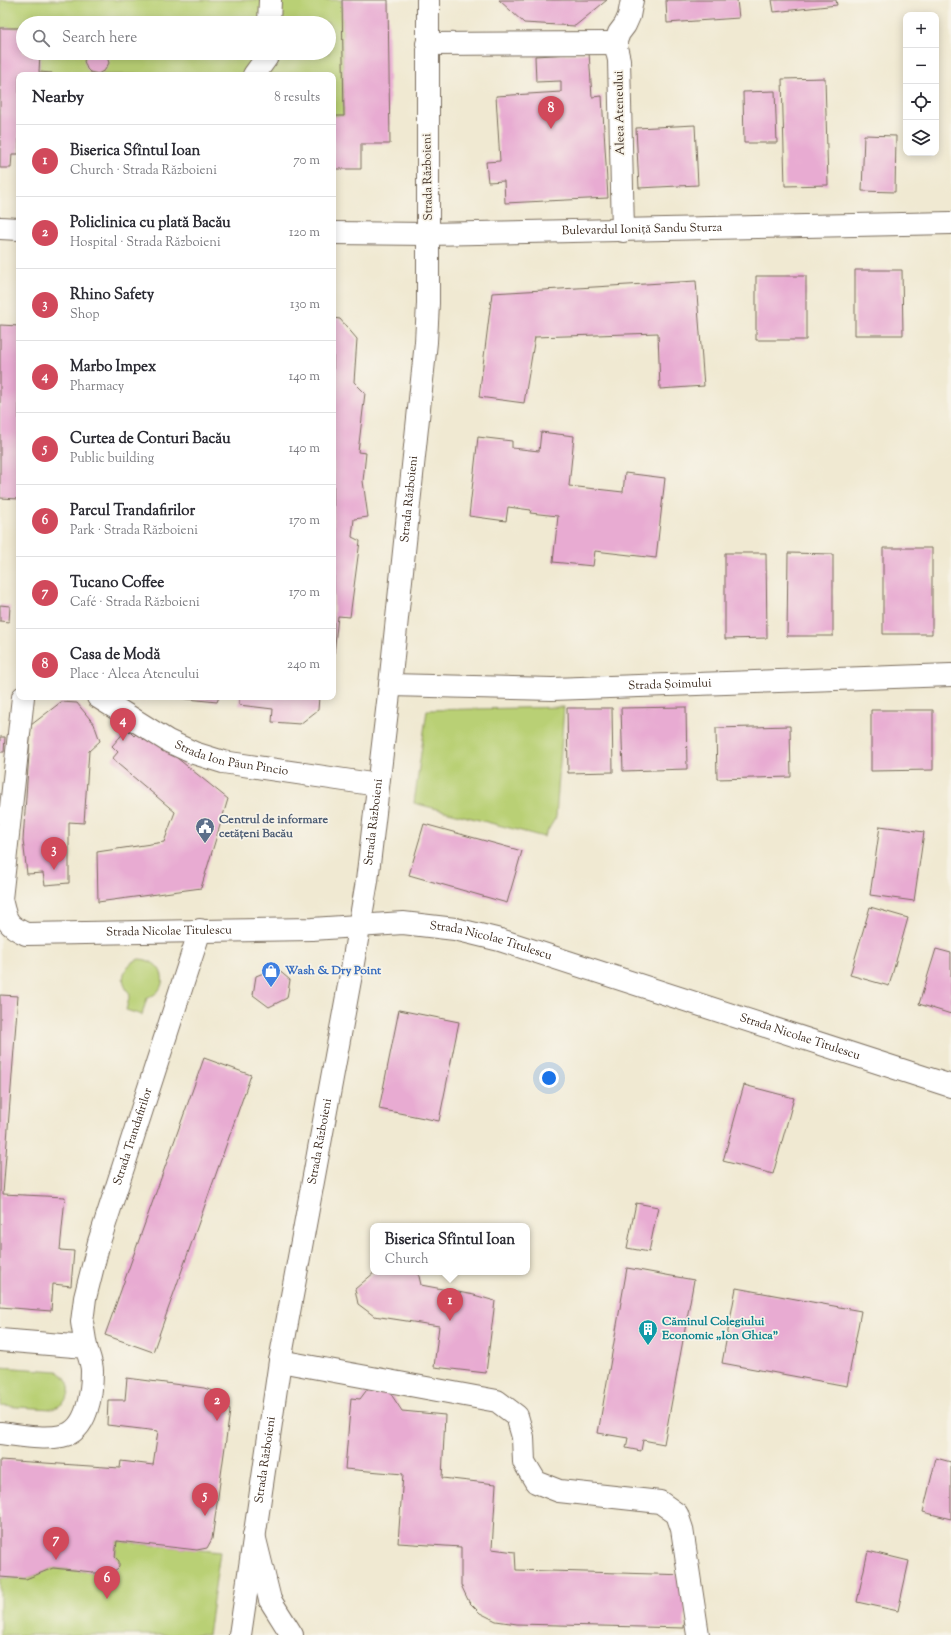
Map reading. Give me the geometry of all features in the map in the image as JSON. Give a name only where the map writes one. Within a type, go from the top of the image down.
[{"type":"street","points":[[269,16],[270,0]]},
{"type":"street","name":"Strada Războieni","points":[[240,1635],[280,1361],[367,881],[390,685],[426,342],[428,303],[428,0]]},
{"type":"street","points":[[427,44],[616,43],[619,33],[629,16],[632,0]]},
{"type":"street","name":"Aleea Ateneului","points":[[616,43],[619,60],[623,231]]},
{"type":"street","points":[[256,72],[265,60]]},
{"type":"street","name":"Bulevardul Ioniță Sandu Sturza","points":[[336,233],[428,234],[623,231],[951,223]]},
{"type":"street","points":[[0,228],[16,228]]},
{"type":"street","name":"Strada Șoimului","points":[[390,685],[552,689],[951,675]]},
{"type":"street","name":"Strada Nicolae Titulescu","points":[[23,700],[1,899],[4,914],[12,927],[26,934],[312,929],[403,924],[455,929],[500,940],[951,1086]]},
{"type":"street","name":"Strada Ion Păun Pincio","points":[[103,700],[168,741],[194,753],[222,762],[378,785]]},
{"type":"street","name":"Strada Trandafirilor","points":[[0,1433],[44,1437],[63,1436],[72,1431],[81,1423],[86,1413],[89,1400],[92,1369],[86,1347],[82,1322],[84,1298],[99,1242],[200,930]]},
{"type":"street","points":[[0,1340],[86,1347]]},
{"type":"street","points":[[280,1361],[497,1401],[517,1416],[524,1437],[524,1462],[536,1482],[559,1491],[660,1502],[677,1514],[682,1529],[698,1635]]},
{"type":"street","points":[[254,1535],[270,1600],[292,1635]]},
{"type":"green space","points":[[0,0],[342,0],[344,116],[336,116],[336,72],[39,72],[40,60],[336,60],[336,16],[16,16],[16,28],[0,28]]},
{"type":"green space","points":[[564,707],[556,817],[544,837],[414,803],[427,710]]},
{"type":"green space","points":[[139,959],[148,961],[155,965],[160,970],[162,976],[160,989],[155,994],[147,998],[142,1015],[126,1010],[130,994],[126,989],[123,979],[129,965]]},
{"type":"green space","points":[[0,1367],[57,1371],[67,1381],[69,1386],[67,1397],[59,1406],[52,1409],[0,1406]]},
{"type":"green space","points":[[117,1541],[220,1552],[208,1635],[0,1635],[0,1577],[26,1579],[53,1568],[93,1573],[101,1573],[102,1570],[113,1572],[119,1565],[115,1557]]},
{"type":"building","points":[[342,0],[388,0],[390,144],[361,144],[361,169],[336,169],[336,116],[344,116]]},
{"type":"building","points":[[499,0],[607,0],[575,26],[524,23]]},
{"type":"building","points":[[666,0],[737,0],[739,18],[667,23]]},
{"type":"building","points":[[772,0],[836,0],[837,5],[774,12]]},
{"type":"building","points":[[0,28],[16,28],[16,60],[40,60],[39,72],[16,72],[16,154],[12,154],[11,168],[0,168]]},
{"type":"building","points":[[589,53],[592,97],[602,96],[608,198],[505,203],[504,181],[488,182],[486,162],[500,161],[496,96],[561,92],[561,81],[536,82],[535,56]]},
{"type":"building","points":[[108,60],[109,63],[105,70],[102,72],[90,72],[84,61]]},
{"type":"building","points":[[825,78],[828,185],[785,186],[782,79]]},
{"type":"building","points":[[775,91],[777,143],[744,143],[743,92]]},
{"type":"building","points":[[695,125],[698,185],[639,188],[636,128]]},
{"type":"building","points":[[864,135],[896,136],[895,192],[862,191]]},
{"type":"building","points":[[855,270],[902,270],[903,335],[855,335]]},
{"type":"building","points":[[756,276],[806,276],[806,340],[756,340]]},
{"type":"building","points":[[696,281],[704,386],[660,389],[658,333],[535,337],[524,403],[479,397],[492,293]]},
{"type":"building","points":[[336,318],[340,319],[357,339],[354,382],[365,393],[358,452],[366,453],[363,481],[368,517],[354,519],[352,537],[360,541],[350,617],[338,616],[336,635]]},
{"type":"building","points":[[0,325],[16,326],[16,499],[0,498]]},
{"type":"building","points":[[541,432],[574,436],[569,486],[623,492],[625,473],[665,478],[656,558],[595,551],[593,566],[553,562],[558,516],[530,513],[531,510],[508,507],[506,521],[469,516],[478,437],[512,441],[512,448],[539,451]]},
{"type":"building","points":[[883,548],[932,548],[932,634],[883,634]]},
{"type":"building","points":[[725,553],[766,553],[767,638],[725,639]]},
{"type":"building","points":[[788,553],[833,554],[833,636],[787,636]]},
{"type":"building","points":[[0,605],[10,606],[9,622],[0,621]]},
{"type":"building","points":[[197,700],[218,700],[217,702]]},
{"type":"building","points":[[239,700],[319,700],[318,710],[300,724],[272,722],[273,709],[239,705]]},
{"type":"building","points":[[61,702],[77,703],[94,724],[100,741],[89,751],[84,823],[69,822],[69,883],[45,885],[43,873],[27,874],[23,840],[31,725]]},
{"type":"building","points":[[686,707],[687,769],[623,771],[621,708]]},
{"type":"building","points":[[567,708],[612,708],[613,772],[568,773]]},
{"type":"building","points":[[871,710],[933,710],[933,770],[871,771]]},
{"type":"building","points":[[790,726],[791,777],[717,779],[716,728]]},
{"type":"building","points":[[127,729],[134,736],[141,729],[228,799],[201,888],[98,902],[97,852],[164,842],[175,812],[112,759],[118,752],[112,746]]},
{"type":"building","points":[[0,737],[5,737],[4,752],[0,752]]},
{"type":"building","points":[[424,824],[522,851],[507,903],[409,875]]},
{"type":"building","points":[[880,826],[924,832],[914,901],[870,895]]},
{"type":"building","points":[[870,907],[908,918],[889,986],[850,975]]},
{"type":"building","points":[[936,949],[951,953],[951,1014],[919,1004]]},
{"type":"building","name":"Wash & Dry Point","points":[[276,968],[290,980],[287,998],[269,1007],[253,995],[256,976]]},
{"type":"building","points":[[0,995],[18,996],[3,1194],[65,1197],[60,1250],[74,1251],[71,1286],[53,1284],[51,1311],[0,1307]]},
{"type":"building","points":[[399,1010],[459,1022],[439,1121],[379,1109]]},
{"type":"building","points":[[204,1058],[251,1075],[153,1352],[105,1335]]},
{"type":"building","points":[[744,1085],[794,1098],[773,1174],[723,1161]]},
{"type":"building","points":[[636,1203],[658,1207],[649,1252],[627,1248]]},
{"type":"building","name":"Căminul Colegiului Economic „Ion Ghica\"","points":[[627,1268],[694,1280],[664,1444],[643,1440],[641,1451],[626,1448],[628,1438],[598,1433]]},
{"type":"building","points":[[371,1275],[419,1275],[421,1285],[474,1295],[495,1301],[486,1373],[434,1367],[439,1326],[374,1316],[358,1304],[355,1289]]},
{"type":"building","points":[[736,1288],[861,1311],[847,1386],[722,1363]]},
{"type":"building","points":[[127,1378],[204,1388],[223,1394],[230,1411],[212,1539],[207,1548],[197,1550],[117,1541],[115,1557],[119,1561],[119,1567],[112,1572],[102,1570],[102,1573],[93,1573],[53,1568],[26,1579],[0,1577],[0,1460],[120,1468],[121,1461],[153,1465],[158,1431],[107,1425],[108,1400],[125,1400]]},
{"type":"building","points":[[385,1385],[402,1411],[445,1415],[442,1478],[496,1484],[492,1549],[515,1552],[516,1570],[688,1575],[684,1628],[517,1624],[496,1621],[480,1613],[469,1602],[461,1585],[461,1547],[398,1543],[403,1474],[345,1469],[351,1398],[360,1399],[369,1387]]},
{"type":"building","points":[[936,1458],[951,1462],[951,1519],[923,1512]]},
{"type":"building","points":[[868,1551],[909,1561],[898,1611],[857,1602]]},
{"type":"place","name":"Casa de Modă","points":[[551,129]]},
{"type":"place","name":"Marbo Impex","points":[[123,741]]},
{"type":"place","name":"Centrul de informare cetățeni Bacău","points":[[205,844]]},
{"type":"place","name":"Rhino Safety","points":[[54,870]]},
{"type":"place","name":"Wash & Dry Point","points":[[271,988]]},
{"type":"place","name":"Biserica Sfîntul Ioan","points":[[450,1321]]},
{"type":"place","name":"Căminul Colegiului Economic „Ion Ghica\"","points":[[648,1346]]},
{"type":"place","name":"Policlinica cu plată Bacău","points":[[217,1421]]},
{"type":"place","name":"Curtea de Conturi Bacău","points":[[205,1516]]},
{"type":"place","name":"Tucano Coffee","points":[[56,1560]]},
{"type":"place","name":"Parcul Trandafirilor","points":[[107,1599]]}]
